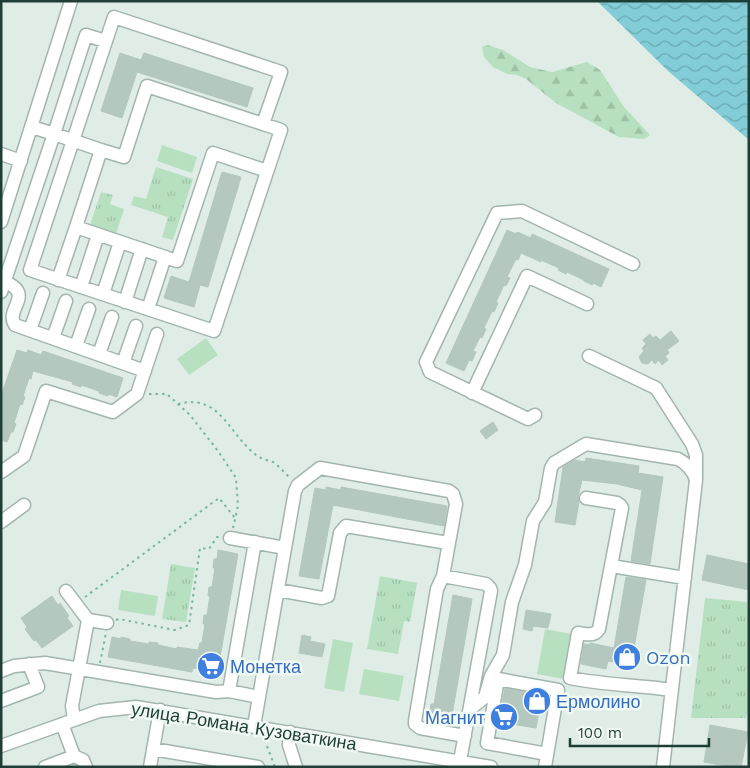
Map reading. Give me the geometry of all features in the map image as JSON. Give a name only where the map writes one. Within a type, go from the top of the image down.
[{"type":"street","points":[[1,222],[71,1]]},
{"type":"street","points":[[32,127],[73,140],[101,150],[124,157],[147,86],[280,130],[214,331],[30,270],[73,140],[105,41],[114,17],[281,72],[263,124]]},
{"type":"street","points":[[105,41],[86,35],[2,284],[16,288],[19,293],[20,297],[12,322],[14,325],[145,370]]},
{"type":"street","points":[[58,280],[101,150]]},
{"type":"street","points":[[76,227],[178,261],[213,153],[267,171]]},
{"type":"street","points":[[1,154],[21,161]]},
{"type":"street","points":[[535,415],[528,419],[430,372],[426,362],[498,213],[522,211],[633,264]]},
{"type":"street","points":[[80,287],[98,235]]},
{"type":"street","points":[[103,294],[120,242]]},
{"type":"street","points":[[125,302],[142,249]]},
{"type":"street","points":[[148,309],[165,257]]},
{"type":"street","points":[[472,392],[527,276],[588,304]]},
{"type":"street","points":[[30,330],[43,293]]},
{"type":"street","points":[[53,338],[66,301]]},
{"type":"street","points":[[76,346],[89,309]]},
{"type":"street","points":[[99,354],[112,317]]},
{"type":"street","points":[[123,363],[136,326]]},
{"type":"street","points":[[1,472],[24,456],[46,391],[113,412],[137,394],[157,334]]},
{"type":"street","points":[[589,356],[656,388],[692,444],[696,455],[696,480],[663,767]]},
{"type":"street","points":[[470,709],[485,697],[491,676],[502,655],[512,602],[525,564],[533,521],[545,502],[551,468],[554,463],[586,444],[678,459],[694,474],[696,480]]},
{"type":"street","points":[[254,726],[295,490],[298,485],[320,468],[449,491],[453,494],[456,504],[443,576],[437,589],[415,724],[420,728],[465,736]]},
{"type":"street","points":[[586,498],[620,505],[622,508],[599,630],[593,635],[578,633],[570,678],[595,683],[672,690]]},
{"type":"street","points":[[1,522],[24,505]]},
{"type":"street","points":[[278,590],[322,598],[328,596],[340,533],[346,526],[448,543]]},
{"type":"street","points":[[230,538],[285,548]]},
{"type":"street","points":[[229,691],[255,542]]},
{"type":"street","points":[[611,566],[685,578]]},
{"type":"street","points":[[443,576],[486,584],[490,588],[460,761]]},
{"type":"street","points":[[66,591],[88,620],[107,623]]},
{"type":"street","points":[[74,756],[68,721],[80,669],[88,620]]},
{"type":"street","points":[[1,671],[14,666],[45,663],[216,692],[229,691],[259,697]]},
{"type":"street","points":[[1,702],[38,687],[29,664]]},
{"type":"street","points":[[498,679],[558,690],[546,760],[487,743],[498,679]]},
{"type":"street","name":"улица Романа Кузоваткина","points":[[1,746],[99,711],[136,707],[491,767]]},
{"type":"street","points":[[150,767],[160,710]]},
{"type":"street","points":[[290,732],[289,745],[296,767]]},
{"type":"street","points":[[153,749],[258,767]]},
{"type":"street","points":[[45,767],[74,756],[83,760],[86,767]]},
{"type":"path","points":[[76,604],[220,498],[235,518],[238,506],[236,478],[201,430],[167,394],[137,394]]},
{"type":"path","points":[[178,404],[188,401],[208,405],[216,411],[256,455],[274,463],[298,485]]},
{"type":"path","points":[[99,672],[107,623],[119,619],[175,630],[189,625],[200,548],[209,549],[217,536]]},
{"type":"path","points":[[267,746],[275,767]]},
{"type":"green space","points":[[488,45],[503,50],[530,67],[552,72],[587,62],[600,70],[624,107],[650,135],[644,139],[619,137],[556,103],[526,79],[517,75],[507,74],[493,67],[484,57],[482,47]]},
{"type":"green space","points":[[162,145],[197,157],[192,173],[157,161]]},
{"type":"green space","points":[[156,167],[193,179],[173,240],[162,237],[168,217],[131,205],[134,196],[146,199]]},
{"type":"green space","points":[[101,192],[113,195],[110,204],[124,209],[115,237],[89,228]]},
{"type":"green space","points":[[206,338],[218,355],[189,375],[177,359]]},
{"type":"green space","points":[[171,564],[195,568],[186,622],[162,619]]},
{"type":"green space","points":[[380,576],[417,583],[410,622],[404,621],[398,654],[367,649]]},
{"type":"green space","points":[[121,590],[158,596],[155,616],[118,610]]},
{"type":"green space","points":[[705,598],[747,602],[749,627],[749,709],[746,718],[691,718]]},
{"type":"green space","points":[[545,629],[571,634],[563,679],[537,674]]},
{"type":"green space","points":[[333,639],[353,643],[344,692],[324,688]]},
{"type":"green space","points":[[364,669],[404,676],[399,701],[359,694]]},
{"type":"water","points":[[597,1],[749,1],[749,140],[668,71]]},
{"type":"building","points":[[120,53],[141,60],[144,53],[253,88],[247,107],[137,72],[122,118],[101,111]]},
{"type":"building","points":[[222,172],[241,177],[208,287],[200,285],[194,307],[164,298],[171,276],[189,282]]},
{"type":"building","points":[[507,230],[531,238],[532,234],[609,269],[601,287],[593,283],[592,285],[567,272],[566,274],[558,270],[559,268],[521,253],[507,277],[510,278],[506,286],[504,285],[496,302],[498,303],[484,328],[486,329],[482,338],[480,337],[473,351],[476,352],[472,361],[469,360],[464,371],[446,363]]},
{"type":"building","points":[[671,331],[679,341],[667,350],[669,353],[665,356],[668,360],[662,365],[659,360],[655,364],[652,360],[648,364],[642,363],[639,357],[644,351],[642,348],[646,344],[643,340],[650,334],[653,338],[656,336],[660,340]]},
{"type":"building","points":[[17,350],[27,353],[28,350],[41,355],[43,351],[123,378],[117,397],[108,394],[108,396],[81,385],[81,387],[72,384],[73,382],[33,371],[23,396],[25,397],[22,405],[20,404],[13,432],[11,432],[7,442],[1,440],[1,396]]},
{"type":"building","points":[[493,422],[498,430],[486,439],[480,431]]},
{"type":"building","points":[[586,458],[639,466],[638,473],[663,477],[650,564],[631,561],[642,490],[617,484],[582,480],[575,525],[555,522],[563,467],[575,460],[585,462]]},
{"type":"building","points":[[326,487],[341,490],[341,487],[447,506],[444,526],[333,505],[319,579],[299,576],[315,488],[326,490]]},
{"type":"building","points":[[218,550],[238,554],[218,669],[207,667],[207,670],[193,668],[192,672],[108,657],[112,637],[121,639],[121,637],[130,639],[130,641],[149,644],[149,642],[158,643],[158,645],[177,649],[177,647],[198,650],[200,643],[202,643],[205,624],[203,624],[204,615],[207,615],[210,596],[208,596],[209,587],[212,587],[215,568],[213,568],[214,559],[217,559]]},
{"type":"building","points":[[707,555],[749,564],[749,590],[702,580]]},
{"type":"building","points":[[626,577],[646,580],[631,665],[608,661],[606,669],[581,664],[584,644],[590,645],[590,643],[614,648]]},
{"type":"building","points":[[453,595],[472,599],[451,721],[429,717],[431,704],[434,704]]},
{"type":"building","points":[[52,596],[58,605],[60,603],[73,626],[42,648],[25,629],[27,627],[21,618]]},
{"type":"building","points":[[526,610],[551,614],[548,628],[533,626],[532,631],[523,629]]},
{"type":"building","points":[[302,635],[311,637],[310,641],[325,644],[322,657],[299,653]]},
{"type":"building","points":[[505,688],[542,695],[536,728],[499,722]]},
{"type":"building","points":[[710,725],[748,732],[741,767],[704,762]]},
{"type":"place","name":"Ozon","points":[[627,657]]},
{"type":"place","name":"Монетка","points":[[211,666]]},
{"type":"place","name":"Ермолино","points":[[537,701]]},
{"type":"place","name":"Магнит","points":[[504,717]]}]
